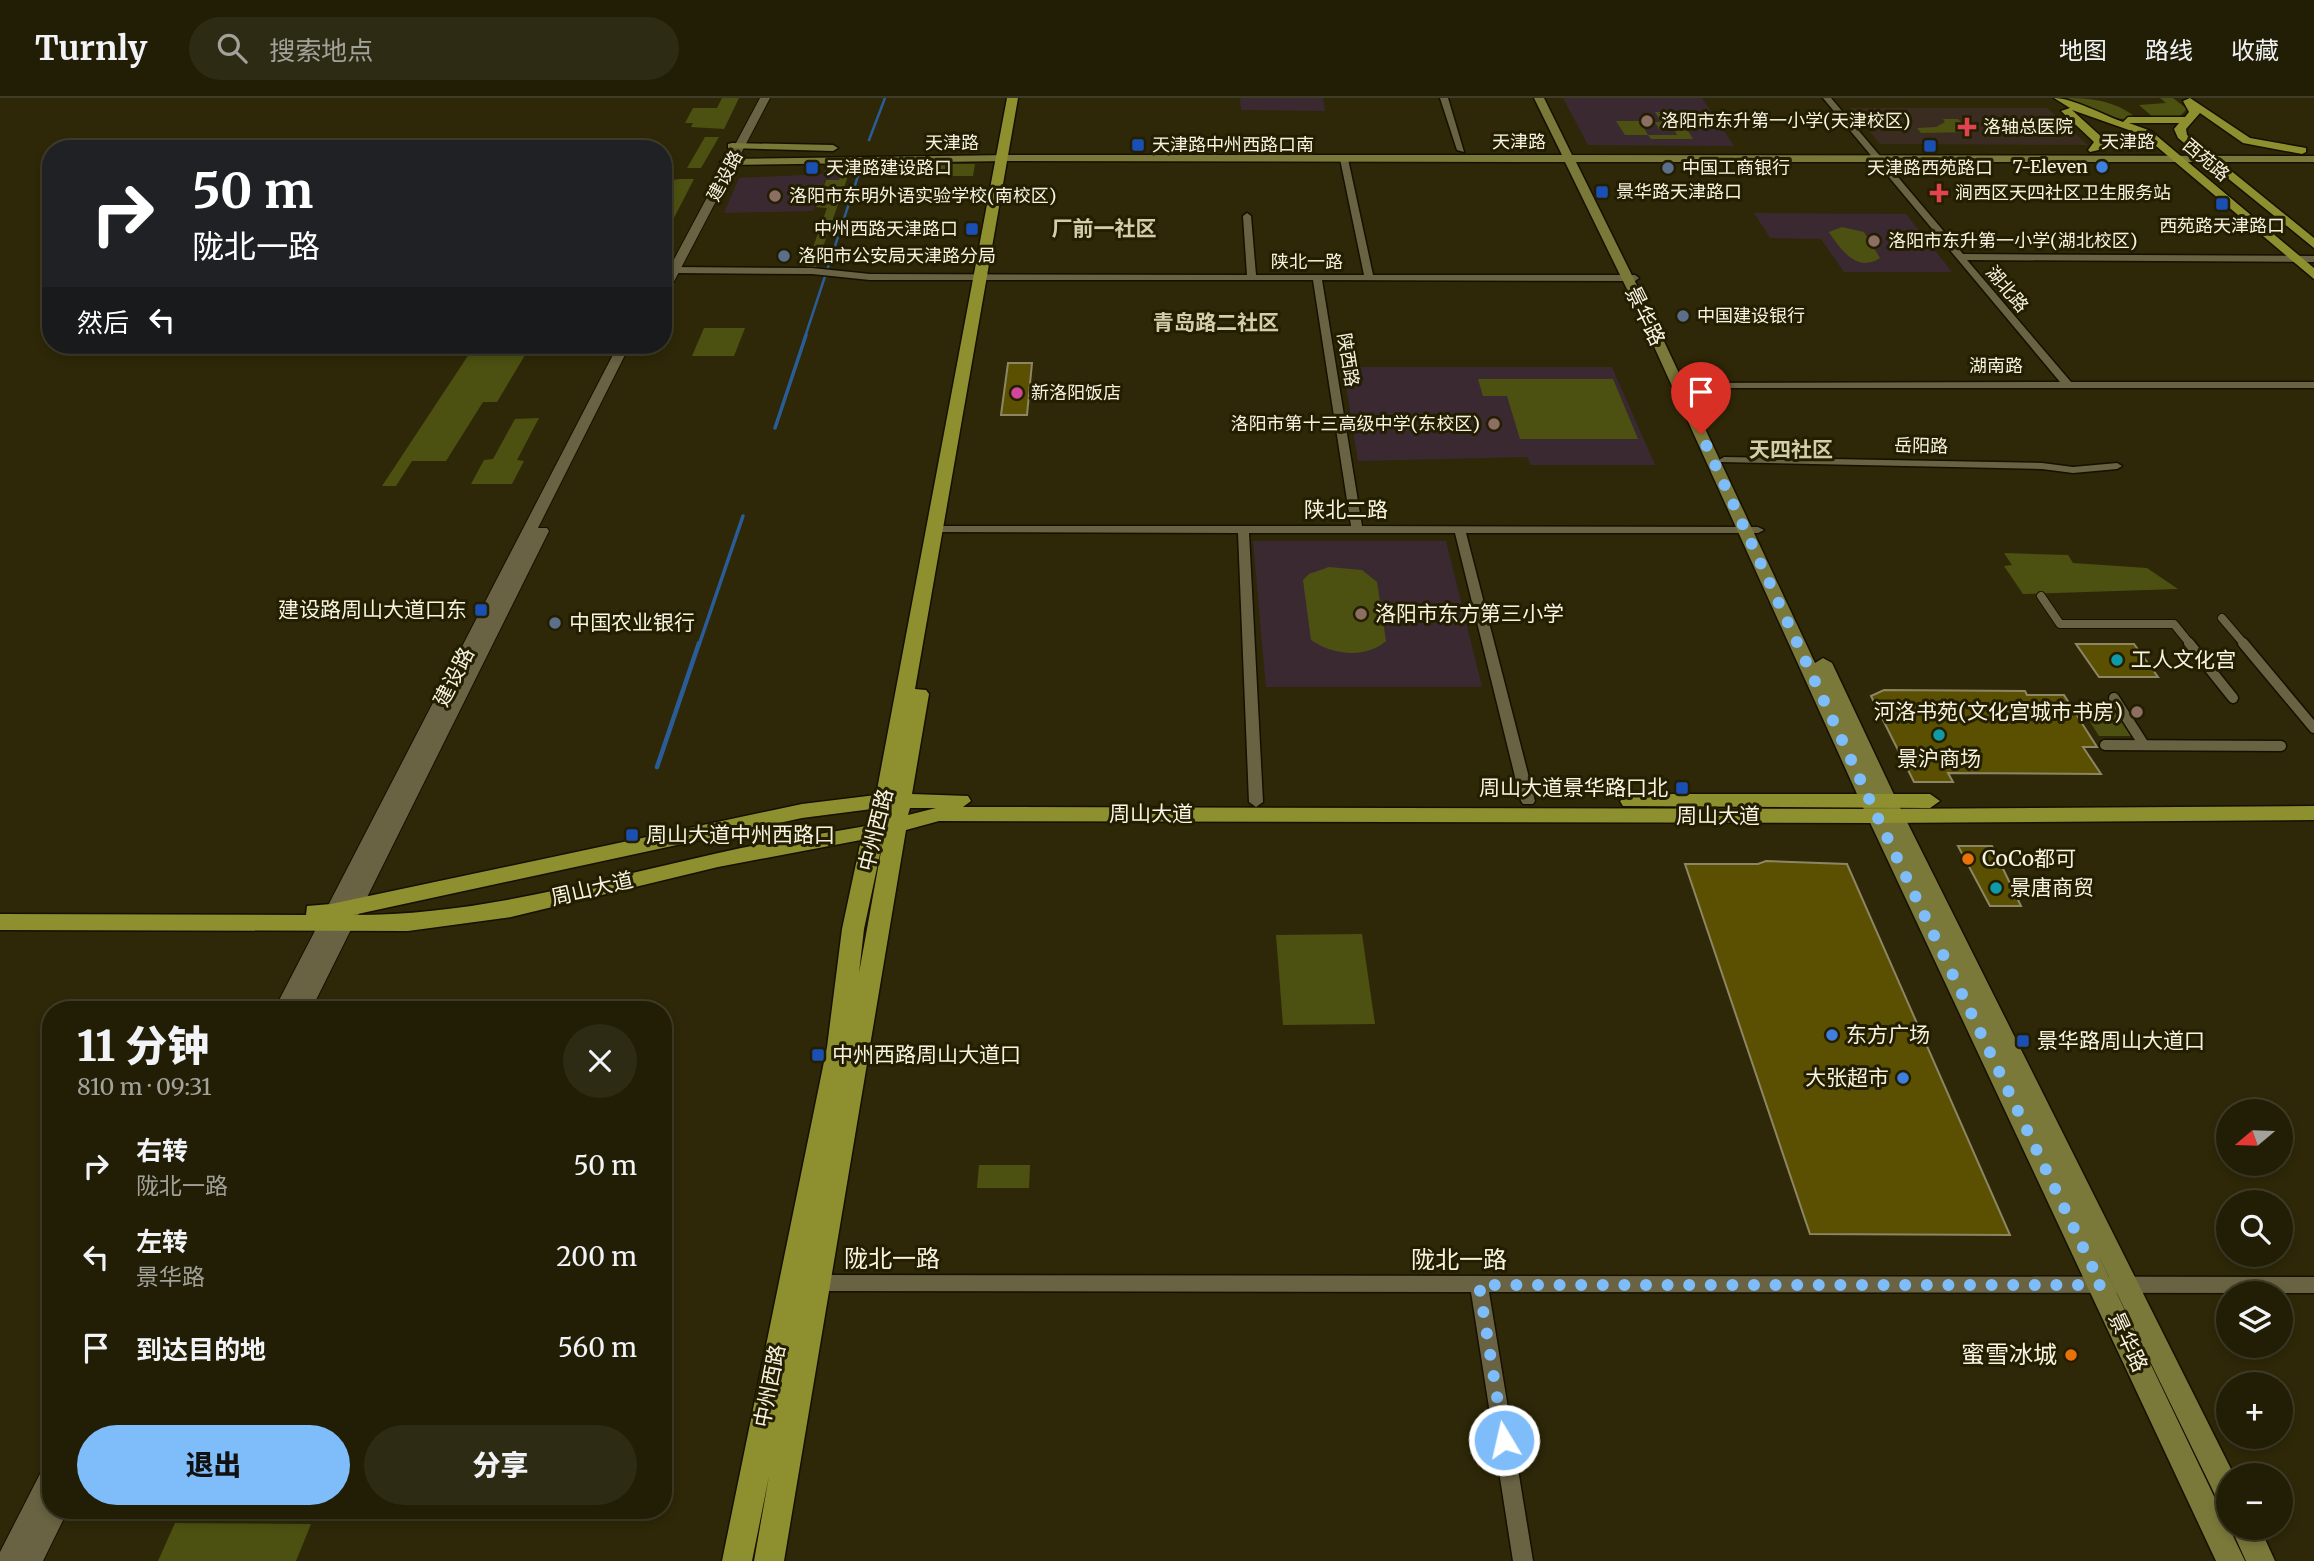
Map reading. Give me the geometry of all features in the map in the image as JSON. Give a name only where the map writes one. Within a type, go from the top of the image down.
[{"type":"main road","name":"中州西路","points":[[769,1561],[817,1283],[889,815],[1006,155],[1012,98]]},
{"type":"main road","name":"中州西路","points":[[1006,155],[1021,98]]},
{"type":"main road","name":"景华路","points":[[1539,98],[1571,154],[1752,530],[2231,1561]]},
{"type":"main road","name":"景华路","points":[[1550,98],[1571,154]]},
{"type":"main road","name":"西苑路","points":[[2058,98],[2086,113],[2147,133],[2314,275]]},
{"type":"main road","points":[[2058,98],[2100,142],[2099,147],[2094,150]]},
{"type":"main road","name":"西苑路","points":[[2188,100],[2195,113],[2180,129],[2182,136],[2314,244]]},
{"type":"main road","points":[[2188,100],[2247,141],[2308,150]]},
{"type":"main road","points":[[2112,121],[2189,120]]},
{"type":"main road","name":"天津路","points":[[737,146],[1006,155],[1344,159],[1871,150],[2094,150],[2173,155]]},
{"type":"main road","name":"天津路","points":[[729,162],[1006,155],[1461,150],[1879,159],[2173,155],[2314,159]]},
{"type":"main road","name":"天津路","points":[[2204,155],[2308,150]]},
{"type":"main road","name":"景华路","points":[[1683,386],[1724,460],[1752,530]]},
{"type":"main road","name":"周山大道","points":[[0,922],[339,917],[802,811],[889,815],[1883,809],[2314,800]]},
{"type":"main road","name":"周山大道","points":[[0,911],[339,917],[408,923],[510,909],[718,860],[889,815],[1256,802],[1528,801],[1883,809],[2314,813]]},
{"type":"main road","name":"景华路","points":[[1883,809],[2128,1284],[2216,1467]]},
{"type":"main road","name":"中州西路","points":[[737,1561],[839,1046],[853,929],[889,815]]},
{"type":"main road","points":[[2251,1540],[2261,1561]]},
{"type":"street","name":"建设路","points":[[737,146],[756,98]]},
{"type":"street","name":"建设路","points":[[672,264],[765,98]]},
{"type":"street","points":[[1444,98],[1461,150]]},
{"type":"street","name":"湖北路","points":[[1827,98],[2066,383]]},
{"type":"street","points":[[1344,159],[1369,278]]},
{"type":"street","points":[[1247,216],[1252,278]]},
{"type":"street","points":[[1959,257],[2314,258]]},
{"type":"street","name":"陕北一路","points":[[672,271],[811,271],[845,275],[984,278],[1631,278]]},
{"type":"street","name":"陕西路","points":[[1317,278],[1357,529]]},
{"type":"street","name":"建设路","points":[[305,1001],[339,917],[620,354]]},
{"type":"street","name":"建设路","points":[[289,1001],[339,917],[631,354]]},
{"type":"street","name":"湖南路","points":[[1683,386],[2066,383],[2314,385]]},
{"type":"street","name":"岳阳路","points":[[1724,460],[2042,466],[2073,470],[2117,466]]},
{"type":"street","name":"陕北二路","points":[[941,529],[1752,530]]},
{"type":"street","points":[[1243,529],[1256,802]]},
{"type":"street","points":[[1460,530],[1528,801]]},
{"type":"street","points":[[2040,596],[2060,624],[2174,624],[2234,698]]},
{"type":"street","points":[[2222,618],[2314,728]]},
{"type":"street","points":[[2114,698],[2144,745]]},
{"type":"street","points":[[2105,745],[2281,746]]},
{"type":"street","name":"陇北一路","points":[[790,1283],[2314,1285]]},
{"type":"street","points":[[1479,1285],[1523,1561]]},
{"type":"street","points":[[9,1561],[42,1496]]},
{"type":"street","points":[[30,1561],[51,1519]]},
{"type":"shaded area","points":[[1240,98],[1323,98],[1325,111],[1241,110]]},
{"type":"shaded area","name":"洛阳市东升第一小学(天津校区)","points":[[1563,98],[1702,98],[1734,146],[1588,145]]},
{"type":"shaded area","name":"洛轴总医院","points":[[1850,108],[2047,108],[2088,145],[1880,144]]},
{"type":"shaded area","name":"洛阳市东明外语实验学校(南校区)","points":[[825,169],[842,169],[839,180],[825,180],[813,211],[724,213],[739,178],[823,174]]},
{"type":"shaded area","name":"洛阳市东升第一小学(湖北校区)","points":[[1754,213],[1906,214],[1952,272],[1844,272],[1821,239],[1770,238]]},
{"type":"shaded area","name":"洛阳市第十三高级中学(东校区)","points":[[1343,367],[1612,367],[1655,465],[1531,465],[1527,457],[1358,461]]},
{"type":"shaded area","name":"洛阳市东方第三小学","points":[[1253,541],[1446,541],[1482,687],[1266,687]]},
{"type":"green space","points":[[722,98],[739,98],[724,129],[691,127],[693,123],[685,123],[693,108],[717,108]]},
{"type":"green space","points":[[2068,98],[2106,102],[2138,119],[2154,118],[2139,105],[2166,103],[2160,98],[2173,98],[2187,109],[2177,119],[2149,120],[2120,119],[2092,112]]},
{"type":"green space","points":[[1655,112],[1676,112],[1693,139],[1651,139],[1648,135],[1677,135],[1674,129],[1659,129],[1655,122],[1661,122]]},
{"type":"green space","points":[[1943,119],[1958,119],[1972,132],[1921,133],[1917,128],[1936,127],[1945,122]]},
{"type":"green space","points":[[1616,121],[1640,121],[1648,135],[1625,135]]},
{"type":"green space","points":[[705,137],[719,137],[701,168],[687,168]]},
{"type":"green space","points":[[881,164],[975,164],[973,176],[878,176]]},
{"type":"green space","points":[[840,176],[848,176],[816,267],[806,267],[827,208],[816,207],[826,180],[839,180]]},
{"type":"green space","points":[[694,179],[672,222],[672,180]]},
{"type":"green space","points":[[1842,227],[1864,232],[1880,258],[1864,263],[1850,257],[1829,232]]},
{"type":"green space","points":[[704,328],[745,328],[734,356],[692,356]]},
{"type":"green space","points":[[469,354],[526,354],[497,402],[483,402],[446,461],[412,461],[396,486],[382,486]]},
{"type":"green space","points":[[1478,379],[1613,379],[1638,439],[1520,439],[1507,396],[1483,396]]},
{"type":"green space","points":[[539,418],[517,460],[524,461],[512,484],[471,484],[484,460],[493,459],[515,419]]},
{"type":"green space","points":[[2004,553],[2068,555],[2073,563],[2147,568],[2178,589],[2023,594],[2004,566],[2012,565]]},
{"type":"green space","points":[[1329,567],[1362,570],[1377,582],[1386,641],[1378,647],[1359,653],[1339,652],[1311,640],[1303,580],[1309,574]]},
{"type":"green space","points":[[2078,703],[2109,703],[2131,736],[2099,736]]},
{"type":"green space","points":[[1362,934],[1375,1024],[1283,1025],[1276,935]]},
{"type":"green space","points":[[979,1165],[1030,1165],[1029,1188],[977,1188]]},
{"type":"green space","points":[[175,1523],[311,1524],[296,1561],[158,1561]]},
{"type":"building","name":"新洛阳饭店","points":[[1008,363],[1032,363],[1027,415],[1001,415]]},
{"type":"building","name":"工人文化宫","points":[[2076,644],[2134,644],[2158,677],[2099,677]]},
{"type":"building","points":[[1884,690],[2025,691],[2027,695],[2064,695],[2097,747],[2083,747],[2101,774],[1948,773],[1953,782],[1914,782],[1871,696]]},
{"type":"building","name":"景唐商贸","points":[[1958,846],[1992,846],[2021,906],[1990,906]]},
{"type":"building","name":"东方广场","points":[[1766,861],[1847,864],[2010,1235],[1810,1234],[1685,864],[1758,864]]},
{"type":"waterway","points":[[869,140],[885,98]]},
{"type":"waterway","points":[[805,337],[860,170]]},
{"type":"waterway","points":[[775,428],[806,335]]},
{"type":"waterway","points":[[699,645],[743,516]]},
{"type":"waterway","points":[[657,767],[699,643]]},
{"type":"place","name":"洛阳市东升第一小学(天津校区)","points":[[1647,121]]},
{"type":"place","name":"洛轴总医院","points":[[1967,127]]},
{"type":"place","name":"天津路中州西路口南","points":[[1138,145]]},
{"type":"place","name":"天津路西苑路口","points":[[1930,146]]},
{"type":"place","name":"7-Eleven","points":[[2102,167]]},
{"type":"place","name":"天津路建设路口","points":[[812,168]]},
{"type":"place","name":"中国工商银行","points":[[1668,168]]},
{"type":"place","name":"景华路天津路口","points":[[1602,192]]},
{"type":"place","name":"涧西区天四社区卫生服务站","points":[[1939,193]]},
{"type":"place","name":"洛阳市东明外语实验学校(南校区)","points":[[775,196]]},
{"type":"place","name":"西苑路天津路口","points":[[2222,204]]},
{"type":"place","name":"中州西路天津路口","points":[[972,229]]},
{"type":"place","name":"洛阳市东升第一小学(湖北校区)","points":[[1874,241]]},
{"type":"place","name":"洛阳市公安局天津路分局","points":[[784,256]]},
{"type":"place","name":"中国建设银行","points":[[1683,316]]},
{"type":"place","name":"新洛阳饭店","points":[[1017,393]]},
{"type":"place","name":"洛阳市第十三高级中学(东校区)","points":[[1494,424]]},
{"type":"place","name":"建设路周山大道口东","points":[[481,610]]},
{"type":"place","name":"洛阳市东方第三小学","points":[[1361,614]]},
{"type":"place","name":"中国农业银行","points":[[555,623]]},
{"type":"place","name":"工人文化宫","points":[[2117,660]]},
{"type":"place","name":"河洛书苑(文化宫城市书房)","points":[[2137,712]]},
{"type":"place","name":"景沪商场","points":[[1939,735]]},
{"type":"place","name":"周山大道景华路口北","points":[[1682,788]]},
{"type":"place","name":"周山大道中州西路口","points":[[632,835]]},
{"type":"place","name":"CoCo都可","points":[[1968,859]]},
{"type":"place","name":"景唐商贸","points":[[1996,888]]},
{"type":"place","name":"东方广场","points":[[1832,1035]]},
{"type":"place","name":"景华路周山大道口","points":[[2023,1041]]},
{"type":"place","name":"中州西路周山大道口","points":[[818,1055]]},
{"type":"place","name":"大张超市","points":[[1903,1078]]},
{"type":"place","name":"蜜雪冰城","points":[[2071,1355]]},
{"type":"district","name":"厂前一社区","points":[[1104,229]]},
{"type":"district","name":"青岛路二社区","points":[[1216,323]]},
{"type":"district","name":"天四社区","points":[[1791,450]]},
{"type":"route","points":[[1504,1440],[1479,1285],[2101,1285],[1877,816],[1701,434]]}]
